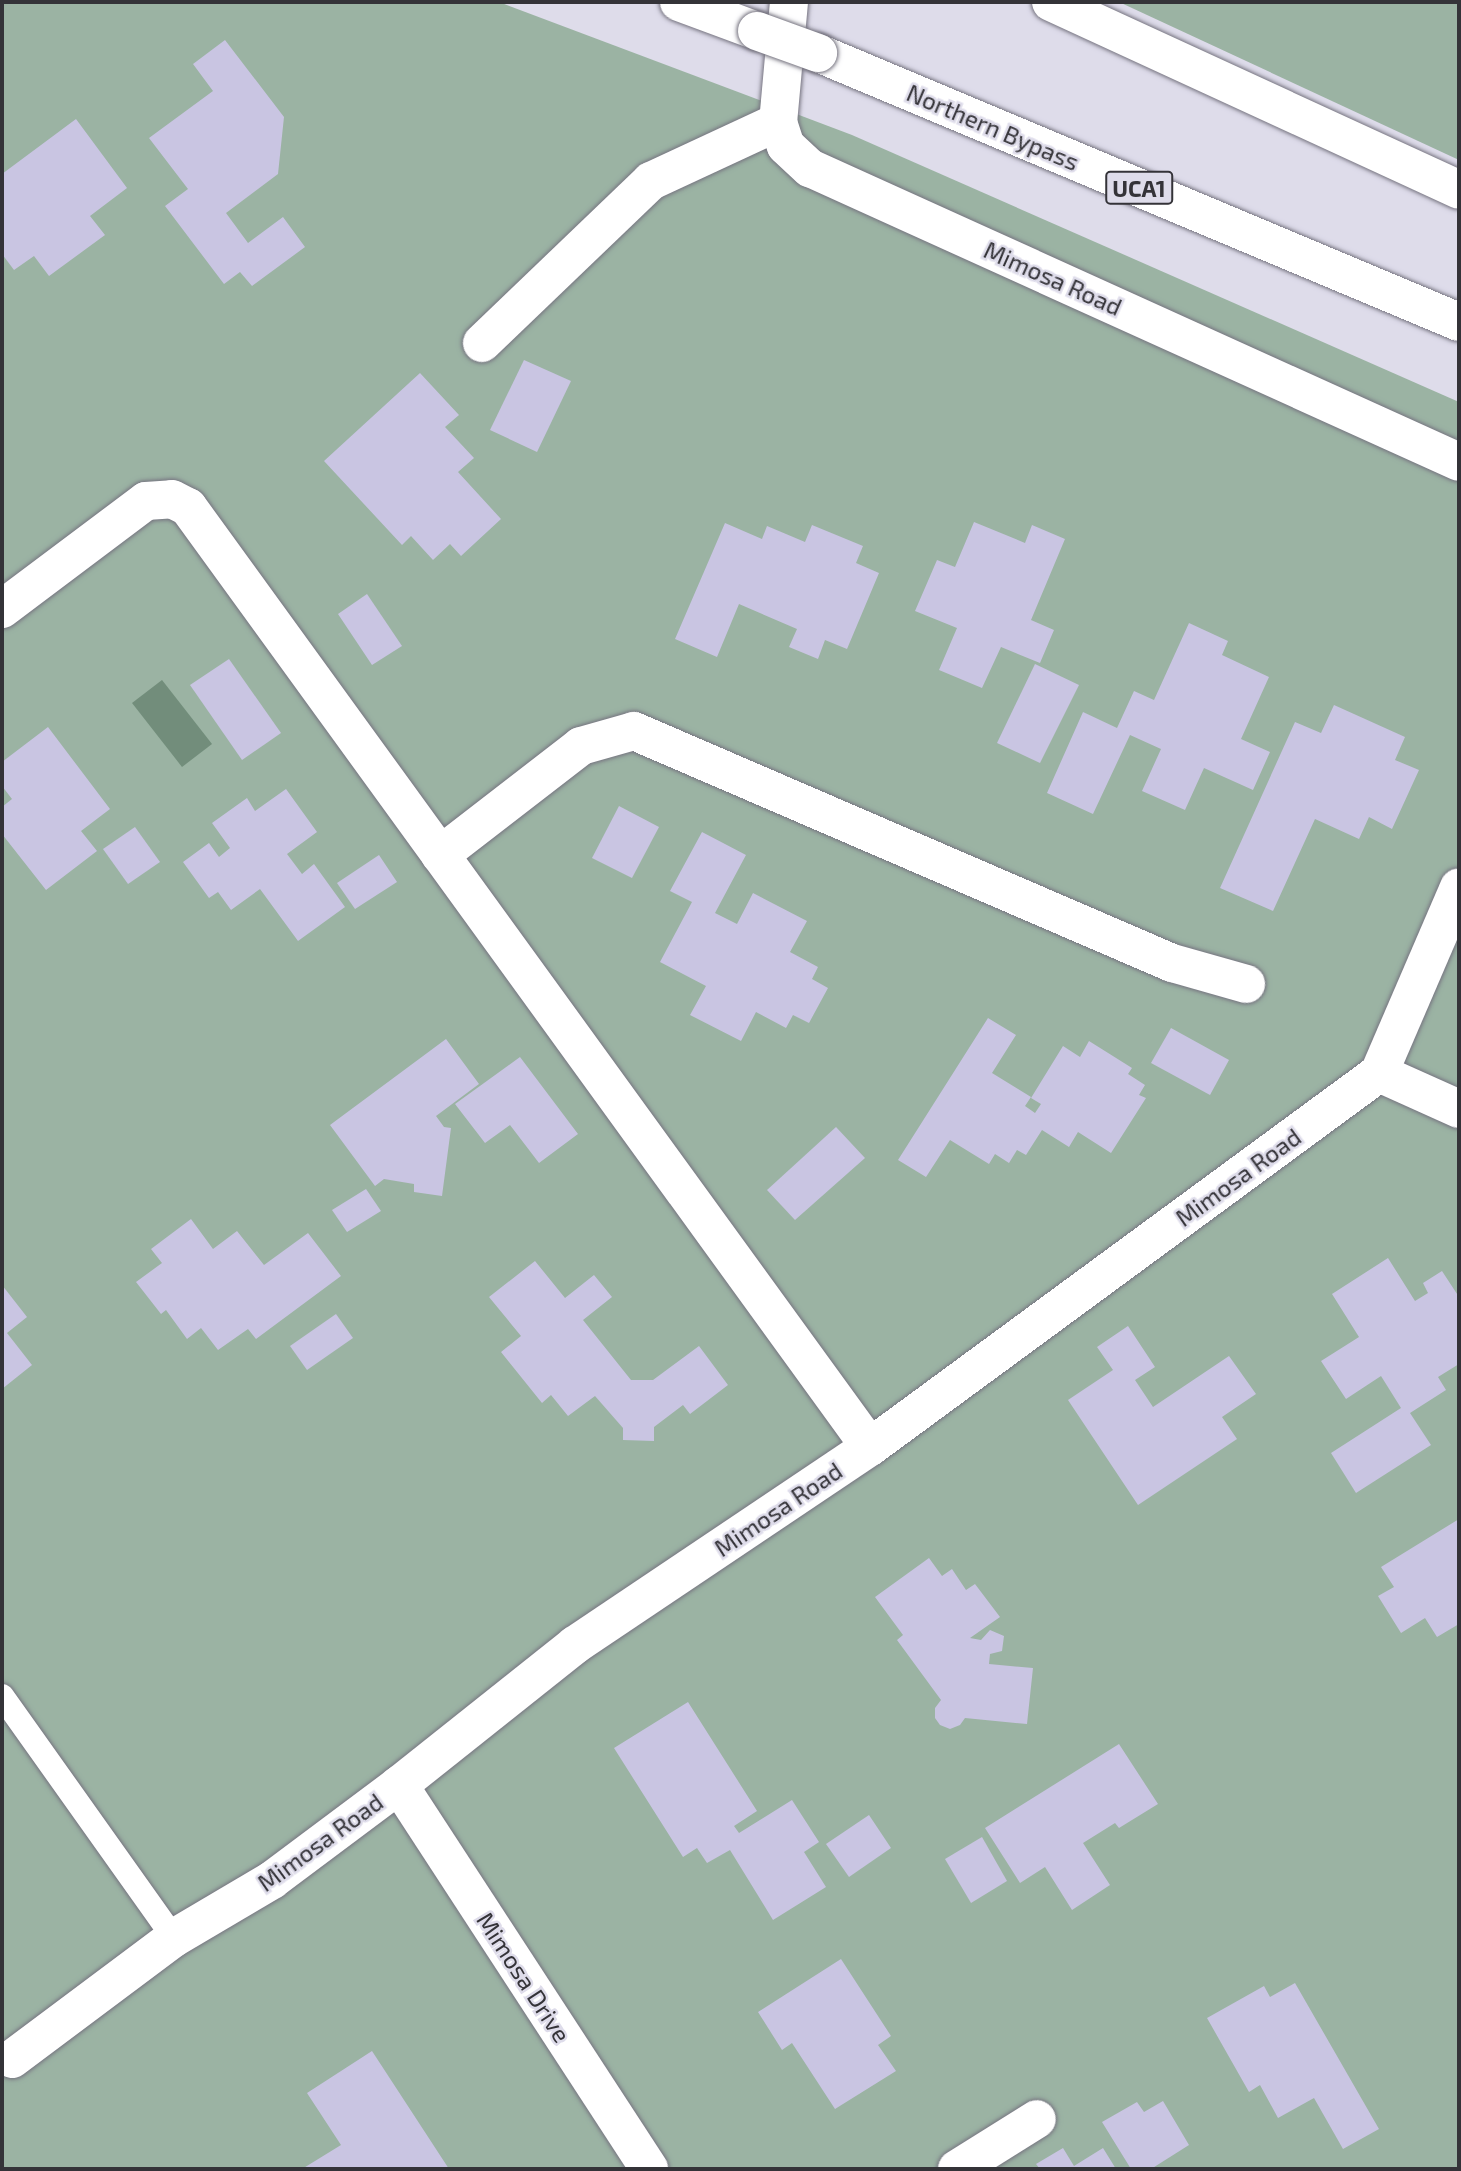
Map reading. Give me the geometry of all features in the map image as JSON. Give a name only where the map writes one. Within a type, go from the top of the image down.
[{"type":"street","name":"Northern Bypass","points":[[679,2],[818,53],[1459,322]]},
{"type":"street","points":[[482,343],[651,181],[778,122],[789,2]]},
{"type":"street","points":[[1051,2],[1459,190]]},
{"type":"street","name":"Mimosa Road","points":[[778,122],[786,146],[810,168],[1459,461]]},
{"type":"street","points":[[2,608],[146,500],[172,499],[188,508],[870,1447]]},
{"type":"street","points":[[440,855],[581,746],[634,731],[1172,962],[1246,984]]},
{"type":"street","points":[[1459,887],[1379,1073],[1459,1109]]},
{"type":"street","name":"Mimosa Road","points":[[12,2059],[174,1938],[272,1880],[399,1785],[575,1645],[870,1447],[1379,1073]]},
{"type":"street","name":"Mimosa Drive","points":[[399,1785],[649,2169]]},
{"type":"street","points":[[957,2169],[1037,2119]]},
{"type":"lane","points":[[2,1696],[174,1938]]},
{"type":"shaded area","points":[[2,2],[499,2],[852,135],[1459,402],[1459,2169],[2,2169]]},
{"type":"shaded area","points":[[1119,2],[1459,2],[1459,160]]},
{"type":"shaded area","points":[[162,680],[212,744],[182,767],[132,703]]},
{"type":"building","points":[[225,40],[284,117],[278,174],[226,213],[248,243],[283,217],[305,247],[252,286],[240,272],[224,284],[165,206],[188,189],[149,138],[213,91],[193,64]]},
{"type":"building","points":[[76,119],[127,188],[90,216],[105,235],[49,276],[34,256],[14,270],[2,254],[2,174]]},
{"type":"building","points":[[524,360],[571,381],[537,452],[490,430]]},
{"type":"building","points":[[420,373],[459,415],[445,427],[474,458],[458,472],[501,519],[461,556],[450,544],[433,560],[411,536],[402,545],[324,461]]},
{"type":"building","points":[[974,522],[1025,543],[1032,525],[1065,539],[1031,620],[1054,630],[1040,663],[1001,647],[982,688],[939,670],[957,628],[915,611],[937,560],[955,567]]},
{"type":"building","points":[[725,523],[762,539],[767,526],[805,542],[812,525],[863,546],[856,563],[879,573],[847,649],[825,640],[818,659],[789,647],[797,629],[739,604],[717,657],[675,639]]},
{"type":"building","points":[[367,594],[402,646],[372,665],[338,614]]},
{"type":"building","points":[[1189,623],[1228,641],[1222,655],[1269,677],[1241,739],[1270,752],[1253,790],[1204,768],[1185,810],[1142,791],[1161,749],[1130,735],[1093,814],[1047,793],[1083,712],[1117,728],[1134,691],[1154,700]]},
{"type":"building","points":[[229,659],[281,733],[242,760],[190,685]]},
{"type":"building","points":[[1035,664],[1079,685],[1040,763],[997,743]]},
{"type":"building","points":[[1334,705],[1405,737],[1395,760],[1419,770],[1392,829],[1369,817],[1359,839],[1315,819],[1273,911],[1220,888],[1295,722],[1321,733]]},
{"type":"building","points":[[48,727],[110,809],[81,831],[97,851],[46,890],[2,834],[2,807],[12,799],[2,786],[2,762]]},
{"type":"building","points":[[286,789],[317,832],[287,854],[302,874],[314,864],[345,907],[298,941],[260,889],[231,910],[218,892],[209,898],[183,862],[209,843],[219,857],[230,848],[212,823],[247,798],[255,811]]},
{"type":"building","points":[[619,806],[659,827],[632,878],[592,858]]},
{"type":"building","points":[[135,827],[160,862],[128,884],[103,849]]},
{"type":"building","points":[[702,832],[746,855],[715,913],[737,924],[753,893],[807,921],[790,952],[818,967],[812,979],[828,988],[809,1023],[793,1015],[786,1028],[756,1012],[741,1041],[690,1015],[706,986],[660,962],[692,902],[670,891]]},
{"type":"building","points":[[379,855],[397,882],[355,909],[337,883]]},
{"type":"building","points":[[988,1018],[1016,1035],[992,1073],[1031,1097],[1025,1106],[1035,1113],[1041,1104],[1031,1098],[1063,1046],[1080,1057],[1089,1041],[1132,1068],[1128,1074],[1145,1085],[1139,1095],[1146,1098],[1111,1153],[1078,1132],[1069,1147],[1042,1130],[1026,1155],[1017,1150],[1009,1163],[995,1154],[989,1164],[950,1140],[926,1177],[898,1160]]},
{"type":"building","points":[[1171,1028],[1229,1060],[1210,1095],[1151,1063]]},
{"type":"building","points":[[446,1039],[479,1084],[436,1116],[444,1127],[451,1128],[442,1196],[414,1192],[414,1184],[384,1179],[375,1186],[330,1125]]},
{"type":"building","points":[[520,1057],[578,1134],[539,1163],[510,1125],[485,1143],[455,1104]]},
{"type":"building","points":[[836,1127],[865,1158],[795,1220],[767,1190]]},
{"type":"building","points":[[366,1189],[381,1211],[347,1232],[332,1210]]},
{"type":"building","points":[[191,1219],[213,1249],[237,1231],[264,1265],[308,1233],[341,1276],[256,1339],[248,1329],[218,1350],[201,1328],[187,1339],[166,1310],[161,1314],[136,1282],[162,1263],[151,1249]]},
{"type":"building","points":[[1388,1258],[1415,1301],[1428,1293],[1423,1283],[1442,1271],[1459,1297],[1459,1364],[1438,1377],[1446,1390],[1410,1413],[1431,1445],[1356,1493],[1331,1453],[1401,1408],[1381,1376],[1346,1399],[1321,1361],[1359,1337],[1332,1294]]},
{"type":"building","points":[[535,1261],[565,1298],[594,1275],[612,1297],[583,1320],[631,1380],[653,1380],[699,1346],[728,1385],[690,1414],[683,1405],[654,1427],[654,1441],[623,1440],[623,1428],[595,1396],[568,1416],[551,1395],[542,1403],[501,1352],[521,1336],[489,1297]]},
{"type":"building","points":[[2,1285],[27,1317],[7,1333],[32,1365],[2,1389]]},
{"type":"building","points":[[336,1314],[353,1338],[307,1370],[290,1346]]},
{"type":"building","points":[[1128,1326],[1155,1367],[1135,1380],[1153,1407],[1229,1356],[1256,1394],[1222,1417],[1237,1439],[1138,1505],[1068,1400],[1113,1370],[1097,1347]]},
{"type":"building","points":[[1459,1519],[1459,1624],[1437,1637],[1425,1618],[1401,1633],[1378,1596],[1394,1587],[1381,1567]]},
{"type":"building","points":[[929,1558],[942,1576],[952,1569],[966,1590],[975,1584],[1000,1617],[970,1638],[981,1640],[990,1630],[1004,1636],[1002,1651],[990,1654],[989,1664],[1033,1668],[1027,1724],[965,1718],[960,1725],[950,1729],[940,1725],[935,1718],[935,1708],[941,1700],[897,1640],[903,1635],[875,1597]]},
{"type":"building","points":[[688,1702],[757,1811],[734,1826],[739,1833],[792,1800],[819,1842],[804,1852],[826,1887],[773,1920],[730,1850],[707,1863],[697,1848],[683,1857],[614,1748]]},
{"type":"building","points":[[1119,1744],[1158,1804],[1119,1828],[1115,1823],[1083,1843],[1110,1885],[1072,1910],[1045,1867],[1020,1883],[985,1828]]},
{"type":"building","points":[[869,1815],[891,1848],[849,1877],[826,1844]]},
{"type":"building","points":[[982,1837],[1007,1881],[971,1903],[945,1859]]},
{"type":"building","points":[[841,1959],[891,2036],[878,2045],[896,2071],[835,2109],[792,2043],[782,2050],[758,2012]]},
{"type":"building","points":[[1295,1983],[1379,2129],[1343,2149],[1314,2098],[1278,2118],[1260,2085],[1249,2092],[1207,2018],[1264,1986],[1270,1997]]},
{"type":"building","points":[[372,2051],[449,2169],[302,2169],[341,2145],[307,2093]]},
{"type":"building","points":[[1163,2101],[1189,2145],[1151,2169],[1131,2169],[1102,2122],[1137,2102],[1144,2112]]},
{"type":"building","points":[[1063,2148],[1074,2166],[1103,2148],[1116,2169],[1040,2169],[1036,2164]]}]
